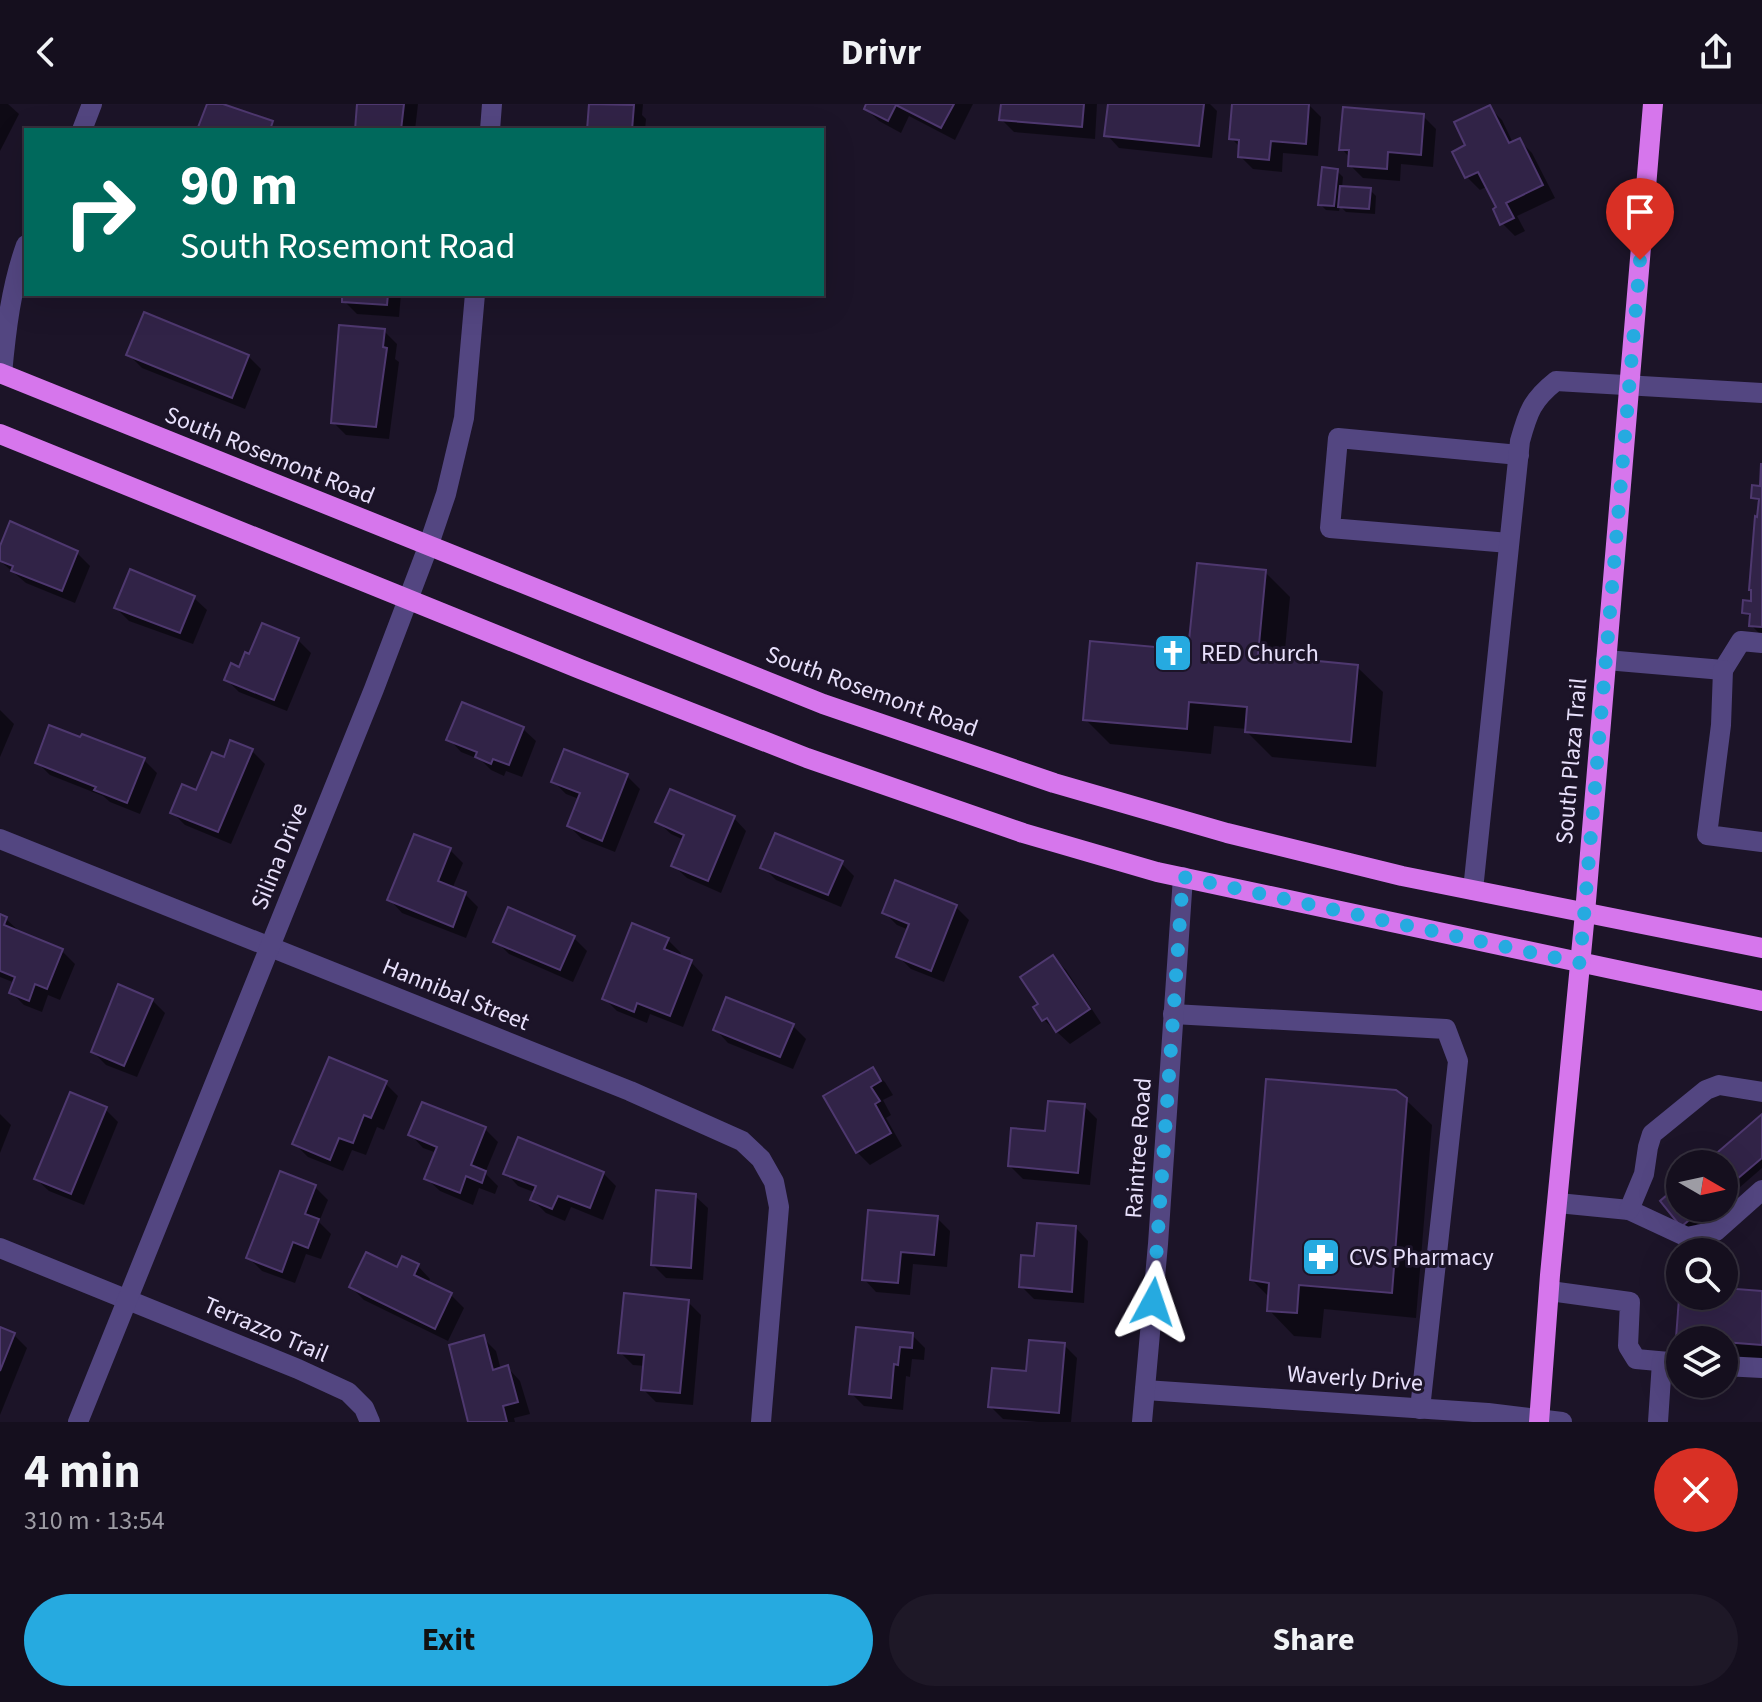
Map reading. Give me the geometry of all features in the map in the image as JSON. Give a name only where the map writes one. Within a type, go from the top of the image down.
[{"type":"main road","name":"South Plaza Trail","points":[[1539,1421],[1653,104]]},
{"type":"main road","name":"South Rosemont Road","points":[[1,374],[823,704],[1054,783],[1227,833],[1402,876],[1762,948]]},
{"type":"main road","points":[[0,434],[807,758],[1023,833],[1157,872],[1762,1001]]},
{"type":"street","points":[[83,128],[92,104]]},
{"type":"street","points":[[490,128],[492,104]]},
{"type":"street","points":[[1,374],[9,307],[16,271],[24,250]]},
{"type":"street","name":"Silina Drive","points":[[78,1422],[428,547],[446,494],[464,418],[475,296]]},
{"type":"street","points":[[1473,890],[1520,441],[1527,414],[1540,393],[1556,381],[1762,393]]},
{"type":"street","points":[[1509,543],[1330,528],[1338,438],[1519,455]]},
{"type":"street","points":[[1762,643],[1741,641],[1723,670],[1721,725],[1707,835],[1762,842]]},
{"type":"street","points":[[1606,660],[1723,670]]},
{"type":"street","name":"Hannibal Street","points":[[0,839],[630,1091],[742,1141],[761,1159],[774,1182],[779,1207],[761,1422]]},
{"type":"street","name":"Raintree Road","points":[[1142,1422],[1158,1244],[1183,877]]},
{"type":"street","points":[[1173,1014],[1446,1029],[1458,1061],[1420,1409]]},
{"type":"street","points":[[1629,1210],[1644,1174],[1652,1134],[1706,1090],[1719,1085],[1762,1092]]},
{"type":"street","points":[[1558,1203],[1629,1210],[1687,1237],[1716,1231],[1762,1190]]},
{"type":"street","name":"Terrazzo Trail","points":[[0,1248],[348,1392],[364,1408],[370,1422]]},
{"type":"street","points":[[1550,1291],[1630,1302],[1628,1346],[1636,1359],[1666,1362]]},
{"type":"street","points":[[1738,1367],[1762,1368]]},
{"type":"street","points":[[1658,1422],[1666,1386]]},
{"type":"street","name":"Waverly Drive","points":[[1145,1390],[1562,1422]]},
{"type":"building","points":[[207,104],[223,104],[273,121],[271,128],[198,128]]},
{"type":"building","points":[[357,104],[404,104],[401,128],[355,128]]},
{"type":"building","points":[[589,104],[634,105],[632,128],[587,128]]},
{"type":"building","points":[[866,104],[954,104],[941,128],[896,105],[888,121],[864,109]]},
{"type":"building","points":[[1001,104],[1084,104],[1082,127],[999,120]]},
{"type":"building","points":[[1108,104],[1204,104],[1199,146],[1104,136]]},
{"type":"building","points":[[1232,104],[1309,104],[1306,144],[1271,141],[1269,160],[1238,157],[1239,140],[1229,139]]},
{"type":"building","points":[[1490,105],[1509,143],[1520,138],[1543,185],[1506,203],[1514,218],[1500,225],[1493,209],[1496,207],[1478,172],[1465,178],[1452,152],[1465,145],[1454,122]]},
{"type":"building","points":[[1343,107],[1424,114],[1421,155],[1388,152],[1387,169],[1348,166],[1349,150],[1339,150]]},
{"type":"building","points":[[1322,167],[1338,169],[1334,206],[1318,205]]},
{"type":"building","points":[[1340,186],[1371,188],[1369,209],[1338,207]]},
{"type":"building","points":[[342,296],[388,296],[387,305],[342,302]]},
{"type":"building","points":[[144,312],[249,355],[232,398],[126,355]]},
{"type":"building","points":[[339,325],[385,329],[383,347],[387,348],[376,427],[331,423]]},
{"type":"building","points":[[1761,464],[1762,627],[1749,626],[1750,614],[1742,613],[1743,600],[1751,601],[1749,590],[1759,499],[1751,498],[1752,485],[1760,486]]},
{"type":"building","points":[[10,521],[78,551],[62,591],[11,571],[13,566],[0,561],[0,546]]},
{"type":"building","name":"RED Church","points":[[1197,563],[1266,570],[1258,655],[1358,665],[1351,742],[1245,732],[1247,707],[1189,702],[1187,729],[1083,720],[1090,641],[1188,650]]},
{"type":"building","points":[[130,569],[195,596],[180,633],[114,608]]},
{"type":"building","points":[[262,623],[299,638],[274,700],[224,680],[231,663],[239,667],[245,652],[249,654]]},
{"type":"building","points":[[462,702],[524,727],[509,765],[493,759],[491,764],[475,757],[477,752],[446,740]]},
{"type":"building","points":[[49,725],[145,758],[127,803],[35,763]]},
{"type":"building","points":[[230,740],[253,749],[218,832],[170,813],[182,784],[196,790],[212,752],[224,757]]},
{"type":"building","points":[[564,749],[628,774],[602,841],[567,826],[580,793],[551,782]]},
{"type":"building","points":[[670,789],[735,816],[708,881],[671,866],[684,835],[655,822]]},
{"type":"building","points":[[775,833],[843,861],[828,895],[760,868]]},
{"type":"building","points":[[414,834],[451,848],[438,881],[466,892],[453,927],[387,900]]},
{"type":"building","points":[[895,880],[957,905],[931,971],[896,957],[909,924],[882,913]]},
{"type":"building","points":[[508,907],[575,936],[560,970],[493,942]]},
{"type":"building","points":[[0,914],[7,917],[4,925],[63,949],[47,989],[35,984],[29,1001],[9,993],[15,977],[0,971]]},
{"type":"building","points":[[632,923],[669,938],[664,949],[692,960],[670,1016],[637,1003],[634,1012],[602,999]]},
{"type":"building","points":[[1053,955],[1090,1009],[1056,1032],[1047,1018],[1042,1021],[1033,1007],[1038,1004],[1020,977]]},
{"type":"building","points":[[118,984],[153,999],[124,1066],[91,1052]]},
{"type":"building","points":[[726,997],[794,1024],[780,1057],[713,1030]]},
{"type":"building","points":[[329,1057],[387,1081],[371,1118],[364,1115],[353,1143],[339,1138],[330,1160],[292,1144]]},
{"type":"building","points":[[873,1067],[881,1081],[871,1087],[880,1101],[875,1104],[891,1133],[856,1153],[823,1096]]},
{"type":"building","name":"CVS Pharmacy","points":[[1266,1079],[1396,1090],[1407,1098],[1392,1293],[1299,1285],[1297,1313],[1267,1311],[1269,1283],[1250,1280]]},
{"type":"building","points":[[70,1092],[107,1107],[71,1194],[34,1179]]},
{"type":"building","points":[[1048,1101],[1085,1104],[1078,1173],[1008,1166],[1011,1128],[1045,1131]]},
{"type":"building","points":[[422,1102],[486,1127],[471,1165],[486,1171],[482,1183],[466,1176],[460,1193],[424,1179],[437,1147],[408,1135]]},
{"type":"building","points":[[1762,1114],[1762,1158],[1738,1178],[1738,1150],[1720,1150]]},
{"type":"building","points":[[518,1137],[604,1172],[590,1208],[558,1196],[552,1209],[530,1200],[536,1186],[503,1174]]},
{"type":"building","points":[[280,1171],[316,1185],[305,1214],[319,1219],[308,1248],[293,1242],[282,1272],[246,1258]]},
{"type":"building","points":[[656,1190],[696,1194],[691,1268],[651,1265]]},
{"type":"building","points":[[868,1210],[938,1216],[934,1255],[901,1252],[898,1283],[862,1280]]},
{"type":"building","points":[[1037,1223],[1076,1226],[1072,1292],[1019,1287],[1021,1255],[1034,1256]]},
{"type":"building","points":[[366,1252],[397,1267],[402,1256],[419,1264],[414,1275],[452,1293],[435,1329],[349,1287]]},
{"type":"building","points":[[1738,1289],[1762,1291],[1762,1345],[1738,1343],[1738,1326],[1677,1326],[1678,1310],[1738,1310]]},
{"type":"building","points":[[624,1293],[689,1300],[680,1393],[641,1390],[644,1355],[618,1353]]},
{"type":"building","points":[[0,1327],[15,1333],[0,1371]]},
{"type":"building","points":[[856,1327],[913,1333],[912,1348],[900,1347],[898,1365],[894,1364],[891,1398],[849,1394]]},
{"type":"building","points":[[484,1335],[493,1370],[508,1365],[518,1402],[503,1406],[507,1422],[468,1422],[449,1345]]},
{"type":"building","points":[[1029,1340],[1065,1343],[1059,1413],[988,1407],[992,1368],[1026,1371]]},
{"type":"place","name":"RED Church","points":[[1173,653]]},
{"type":"place","name":"CVS Pharmacy","points":[[1321,1257]]},
{"type":"route","points":[[1153,1302],[1183,877],[1580,963],[1640,260]]}]
